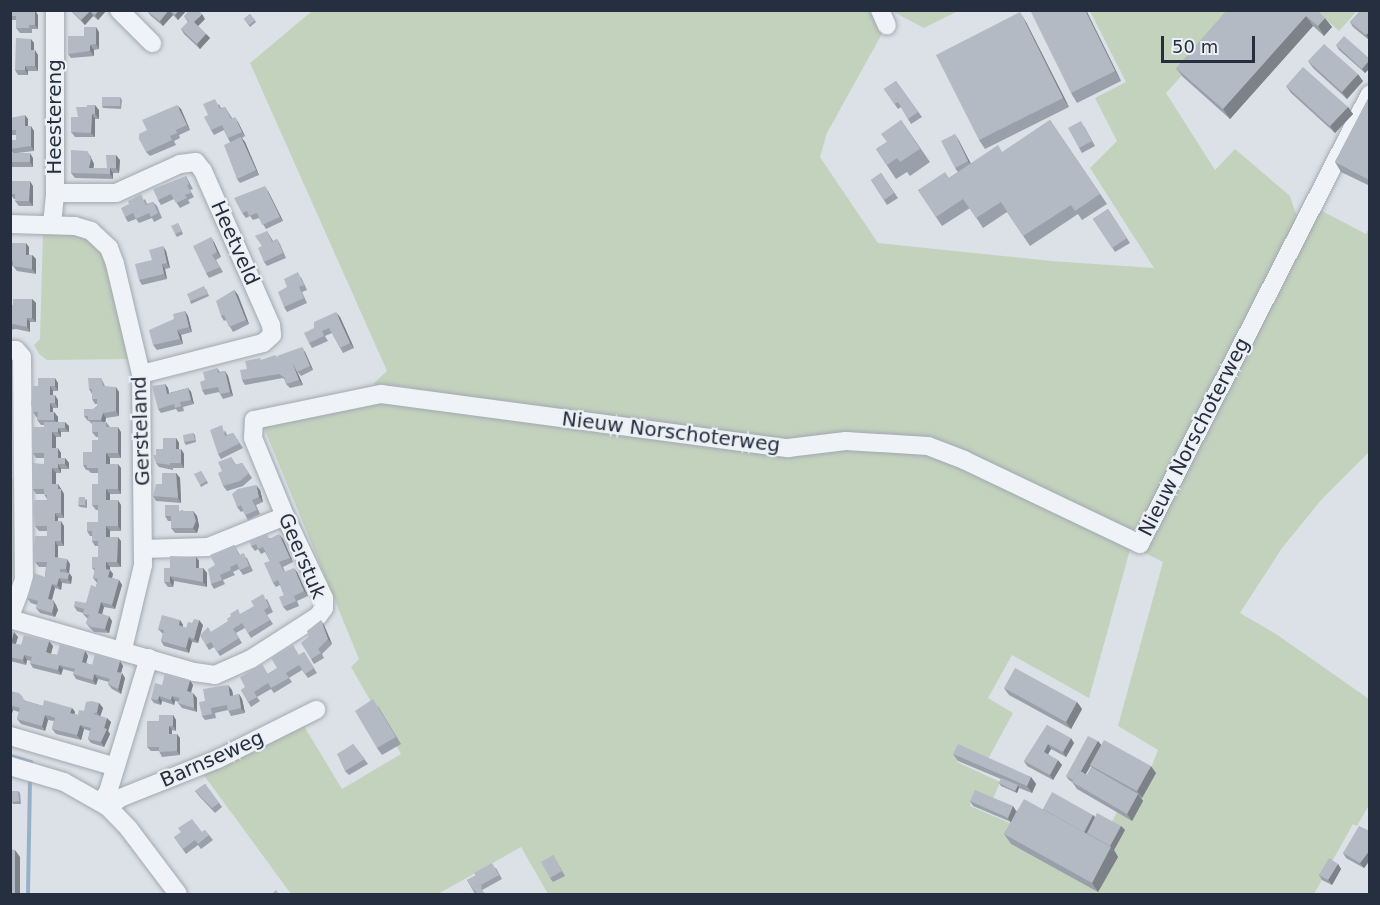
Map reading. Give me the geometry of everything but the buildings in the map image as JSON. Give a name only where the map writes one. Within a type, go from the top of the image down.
[{"type":"street","name":"Heestereng","points":[[52,224],[55,193],[55,10]]},
{"type":"street","points":[[119,10],[152,43]]},
{"type":"street","name":"Nieuw Norschoterweg","points":[[254,420],[381,394],[788,447],[846,441],[908,442],[928,446],[964,460],[1140,544],[1370,94]]},
{"type":"street","name":"Heetveld","points":[[55,193],[116,193],[180,164],[196,162],[203,171],[271,325],[272,335],[263,343],[141,374]]},
{"type":"street","name":"Gersteland","points":[[10,224],[75,226],[91,231],[109,248],[141,374],[143,565],[123,650]]},
{"type":"street","points":[[10,350],[16,350],[22,357],[16,472],[24,580],[10,618]]},
{"type":"street","name":"Geerstuk","points":[[10,618],[194,672],[215,675],[251,659],[318,616],[324,608],[324,598],[285,516],[252,438],[254,420]]},
{"type":"street","points":[[143,549],[208,547],[285,516]]},
{"type":"street","points":[[104,805],[149,658]]},
{"type":"street","name":"Barnseweg","points":[[104,805],[209,763],[316,710]]},
{"type":"street","points":[[10,736],[116,767]]},
{"type":"street","points":[[10,766],[64,782],[104,805],[129,829],[178,894]]},
{"type":"green space","points":[[312,11],[875,11],[884,30],[827,133],[820,157],[878,243],[1051,261],[1154,268],[1090,168],[1117,141],[1095,98],[1126,82],[1090,11],[1240,11],[1166,93],[1215,170],[1235,149],[1290,196],[1297,217],[1136,536],[940,440],[888,434],[785,444],[397,386],[396,391],[377,390],[374,383],[387,371],[250,63]]},
{"type":"green space","points":[[892,11],[958,11],[924,28]]},
{"type":"green space","points":[[1317,11],[1357,11],[1339,31]]},
{"type":"green space","points":[[1318,209],[1366,234],[1369,228],[1369,452],[1322,499],[1282,548],[1240,613],[1276,634],[1369,699],[1369,805],[1357,826],[1353,824],[1314,894],[548,894],[521,847],[438,894],[291,894],[203,774],[301,721],[342,789],[401,754],[351,667],[359,659],[262,423],[363,397],[767,454],[889,445],[932,451],[1131,546],[1089,698],[1012,655],[988,698],[1013,713],[987,761],[962,750],[957,762],[1000,782],[993,799],[976,792],[970,806],[1010,823],[1017,810],[1031,814],[1096,852],[1135,778],[1145,783],[1158,750],[1118,726],[1163,562],[1141,551]]},
{"type":"green space","points":[[43,232],[73,232],[100,245],[108,261],[130,359],[47,360],[39,354],[34,345],[40,339]]},
{"type":"green space","points":[[10,479],[14,479],[14,569],[11,590]]},
{"type":"waterway","points":[[10,756],[31,762]]},
{"type":"waterway","points":[[28,894],[30,782]]}]
